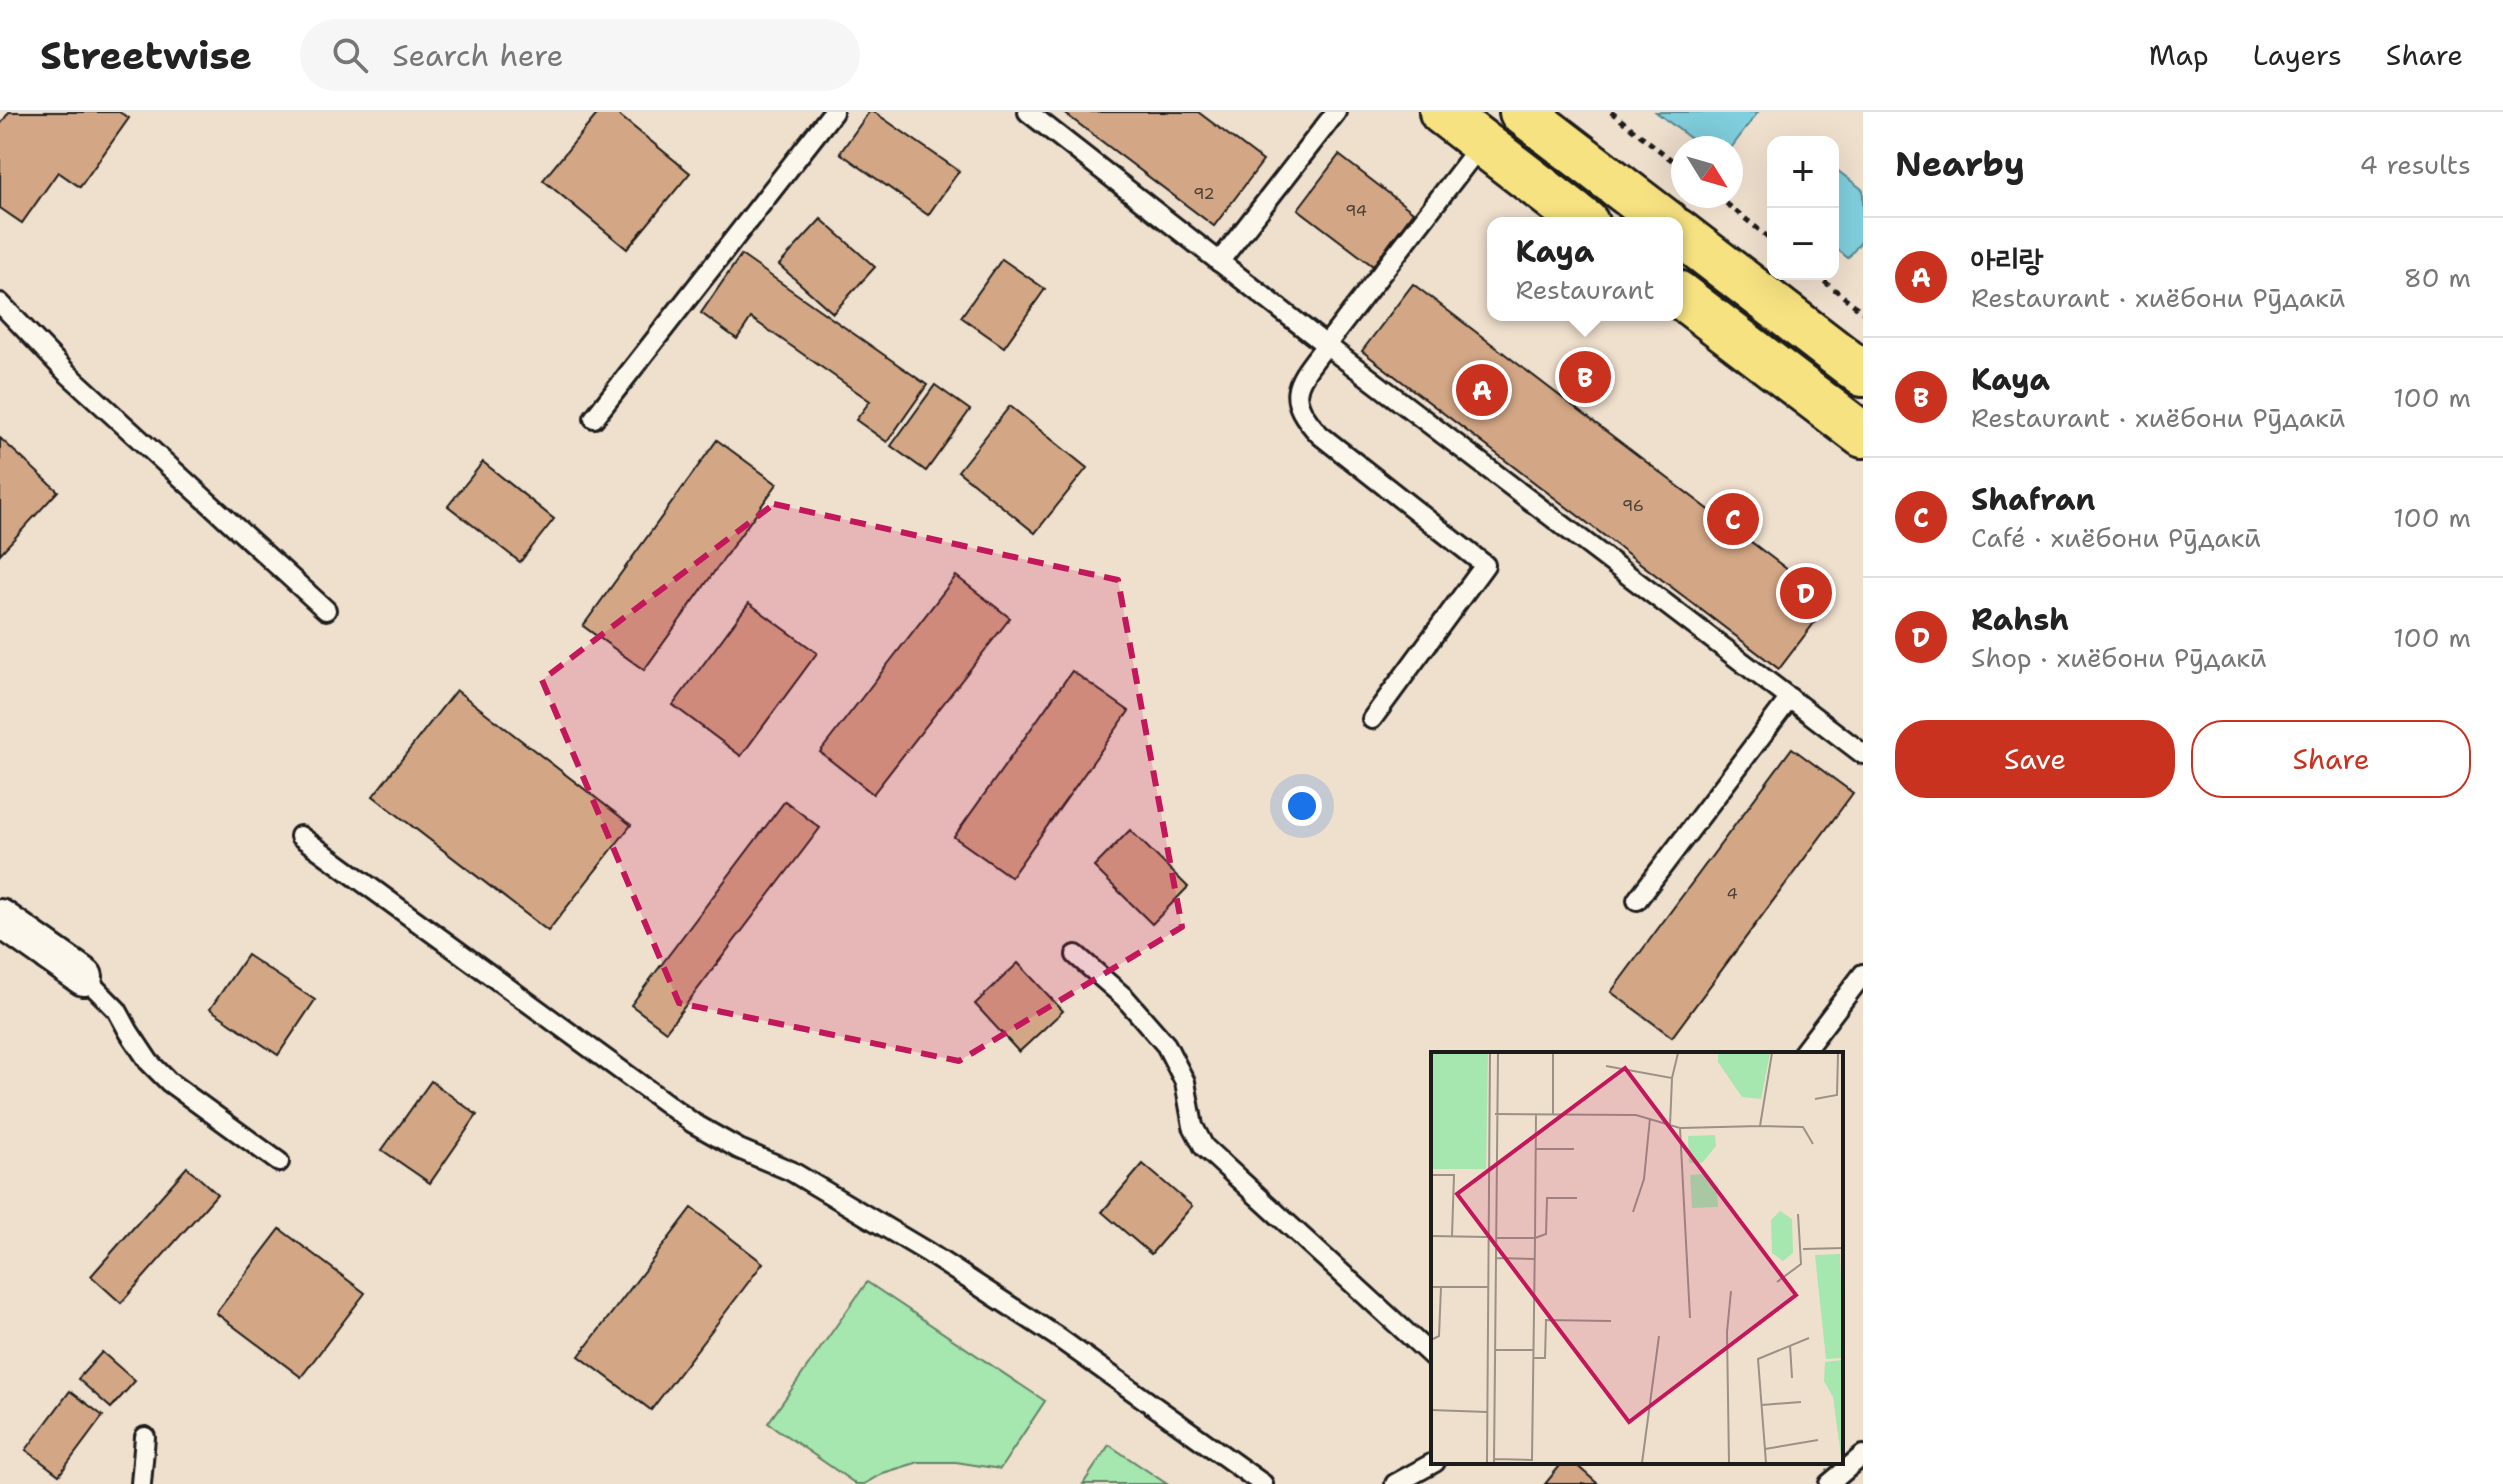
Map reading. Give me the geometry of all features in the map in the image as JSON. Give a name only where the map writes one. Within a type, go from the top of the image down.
[{"type":"highway","points":[[1442,112],[1495,128],[1580,217]]},
{"type":"highway","points":[[1522,112],[1659,217]]},
{"type":"highway","points":[[1683,236],[1863,374]]},
{"type":"highway","points":[[1683,298],[1863,435]]},
{"type":"street","points":[[0,918],[84,977]]},
{"type":"lane","points":[[594,418],[833,112]]},
{"type":"lane","points":[[1028,112],[1326,345],[1863,754]]},
{"type":"lane","points":[[1219,262],[1336,112]]},
{"type":"lane","points":[[1372,719],[1485,565],[1320,435],[1304,419],[1297,399],[1298,381],[1495,128]]},
{"type":"lane","points":[[0,303],[66,372],[326,610]]},
{"type":"lane","points":[[1637,900],[1790,698]]},
{"type":"lane","points":[[300,836],[693,1123],[739,1149],[791,1171],[927,1252],[1056,1336],[1263,1484]]},
{"type":"lane","points":[[1076,955],[1125,998],[1166,1045],[1185,1082],[1193,1126],[1204,1147],[1431,1355]]},
{"type":"lane","points":[[1804,1052],[1863,974]]},
{"type":"lane","points":[[84,977],[117,1010],[149,1062],[169,1082],[279,1162]]},
{"type":"lane","points":[[141,1484],[145,1437]]},
{"type":"lane","points":[[1829,1484],[1863,1455]]},
{"type":"lane","points":[[1395,1484],[1431,1464]]},
{"type":"path","points":[[1611,112],[1671,160]]},
{"type":"path","points":[[1732,208],[1767,236]]},
{"type":"path","points":[[1823,280],[1863,312]]},
{"type":"highlighted area","points":[[774,504],[1118,580],[1182,927],[959,1061],[679,1003],[542,680]]},
{"type":"green space","points":[[867,1282],[1045,1401],[1000,1469],[956,1462],[919,1462],[883,1473],[864,1484],[856,1484],[768,1423]]},
{"type":"green space","points":[[1109,1445],[1167,1484],[1083,1484]]},
{"type":"water","points":[[1656,112],[1758,112],[1740,136],[1687,136]]},
{"type":"water","points":[[1839,172],[1863,190],[1863,239],[1848,258],[1839,251]]},
{"type":"building","points":[[9,112],[119,112],[129,118],[80,187],[58,172],[22,223],[0,208],[0,125]]},
{"type":"building","points":[[599,112],[615,112],[690,173],[627,249],[543,180]]},
{"type":"building","points":[[869,112],[874,112],[959,171],[928,215],[840,153]]},
{"type":"building","points":[[1063,112],[1198,112],[1263,161],[1214,226]]},
{"type":"building","points":[[1339,155],[1413,212],[1373,266],[1298,209]]},
{"type":"building","points":[[821,219],[875,267],[833,313],[779,265]]},
{"type":"building","points":[[741,255],[927,385],[887,442],[856,420],[870,401],[751,318],[737,339],[701,313]]},
{"type":"building","points":[[1002,259],[1045,289],[1004,347],[961,317]]},
{"type":"building","points":[[1413,284],[1830,602],[1779,669],[1362,351]]},
{"type":"building","points":[[935,385],[970,410],[926,471],[891,446]]},
{"type":"building","points":[[1010,406],[1087,468],[1035,533],[958,471]]},
{"type":"building","points":[[0,438],[58,491],[0,554]]},
{"type":"building","points":[[717,440],[777,484],[644,670],[583,626]]},
{"type":"building","points":[[483,462],[554,519],[520,562],[448,506]]},
{"type":"building","points":[[956,576],[1010,618],[873,794],[820,752]]},
{"type":"building","points":[[749,603],[817,653],[741,756],[673,705]]},
{"type":"building","points":[[1072,671],[1129,711],[1011,877],[954,837]]},
{"type":"building","points":[[456,690],[631,825],[548,931],[373,796]]},
{"type":"building","points":[[1792,748],[1853,793],[1672,1037],[1611,992]]},
{"type":"building","points":[[785,801],[820,828],[666,1031],[631,1005]]},
{"type":"building","points":[[1130,830],[1188,887],[1152,924],[1094,867]]},
{"type":"building","points":[[247,955],[315,1000],[278,1055],[210,1009]]},
{"type":"building","points":[[1018,963],[1063,1011],[1019,1052],[975,1004]]},
{"type":"building","points":[[431,1081],[477,1115],[430,1183],[382,1150]]},
{"type":"building","points":[[1143,1164],[1192,1206],[1151,1254],[1102,1212]]},
{"type":"building","points":[[187,1167],[217,1194],[121,1303],[91,1276]]},
{"type":"building","points":[[692,1208],[763,1263],[651,1410],[579,1356]]},
{"type":"building","points":[[280,1229],[365,1293],[301,1377],[216,1313]]},
{"type":"building","points":[[102,1352],[135,1381],[111,1408],[78,1379]]},
{"type":"building","points":[[70,1391],[103,1416],[59,1475],[26,1450]]},
{"type":"building","points":[[1561,1464],[1575,1464],[1598,1484],[1545,1484]]},
{"type":"place","name":"Kaya","points":[[1585,377]]},
{"type":"place","name":"아리랑","points":[[1482,390]]},
{"type":"place","name":"Shafran","points":[[1733,519]]},
{"type":"place","name":"Rahsh","points":[[1806,593]]}]
